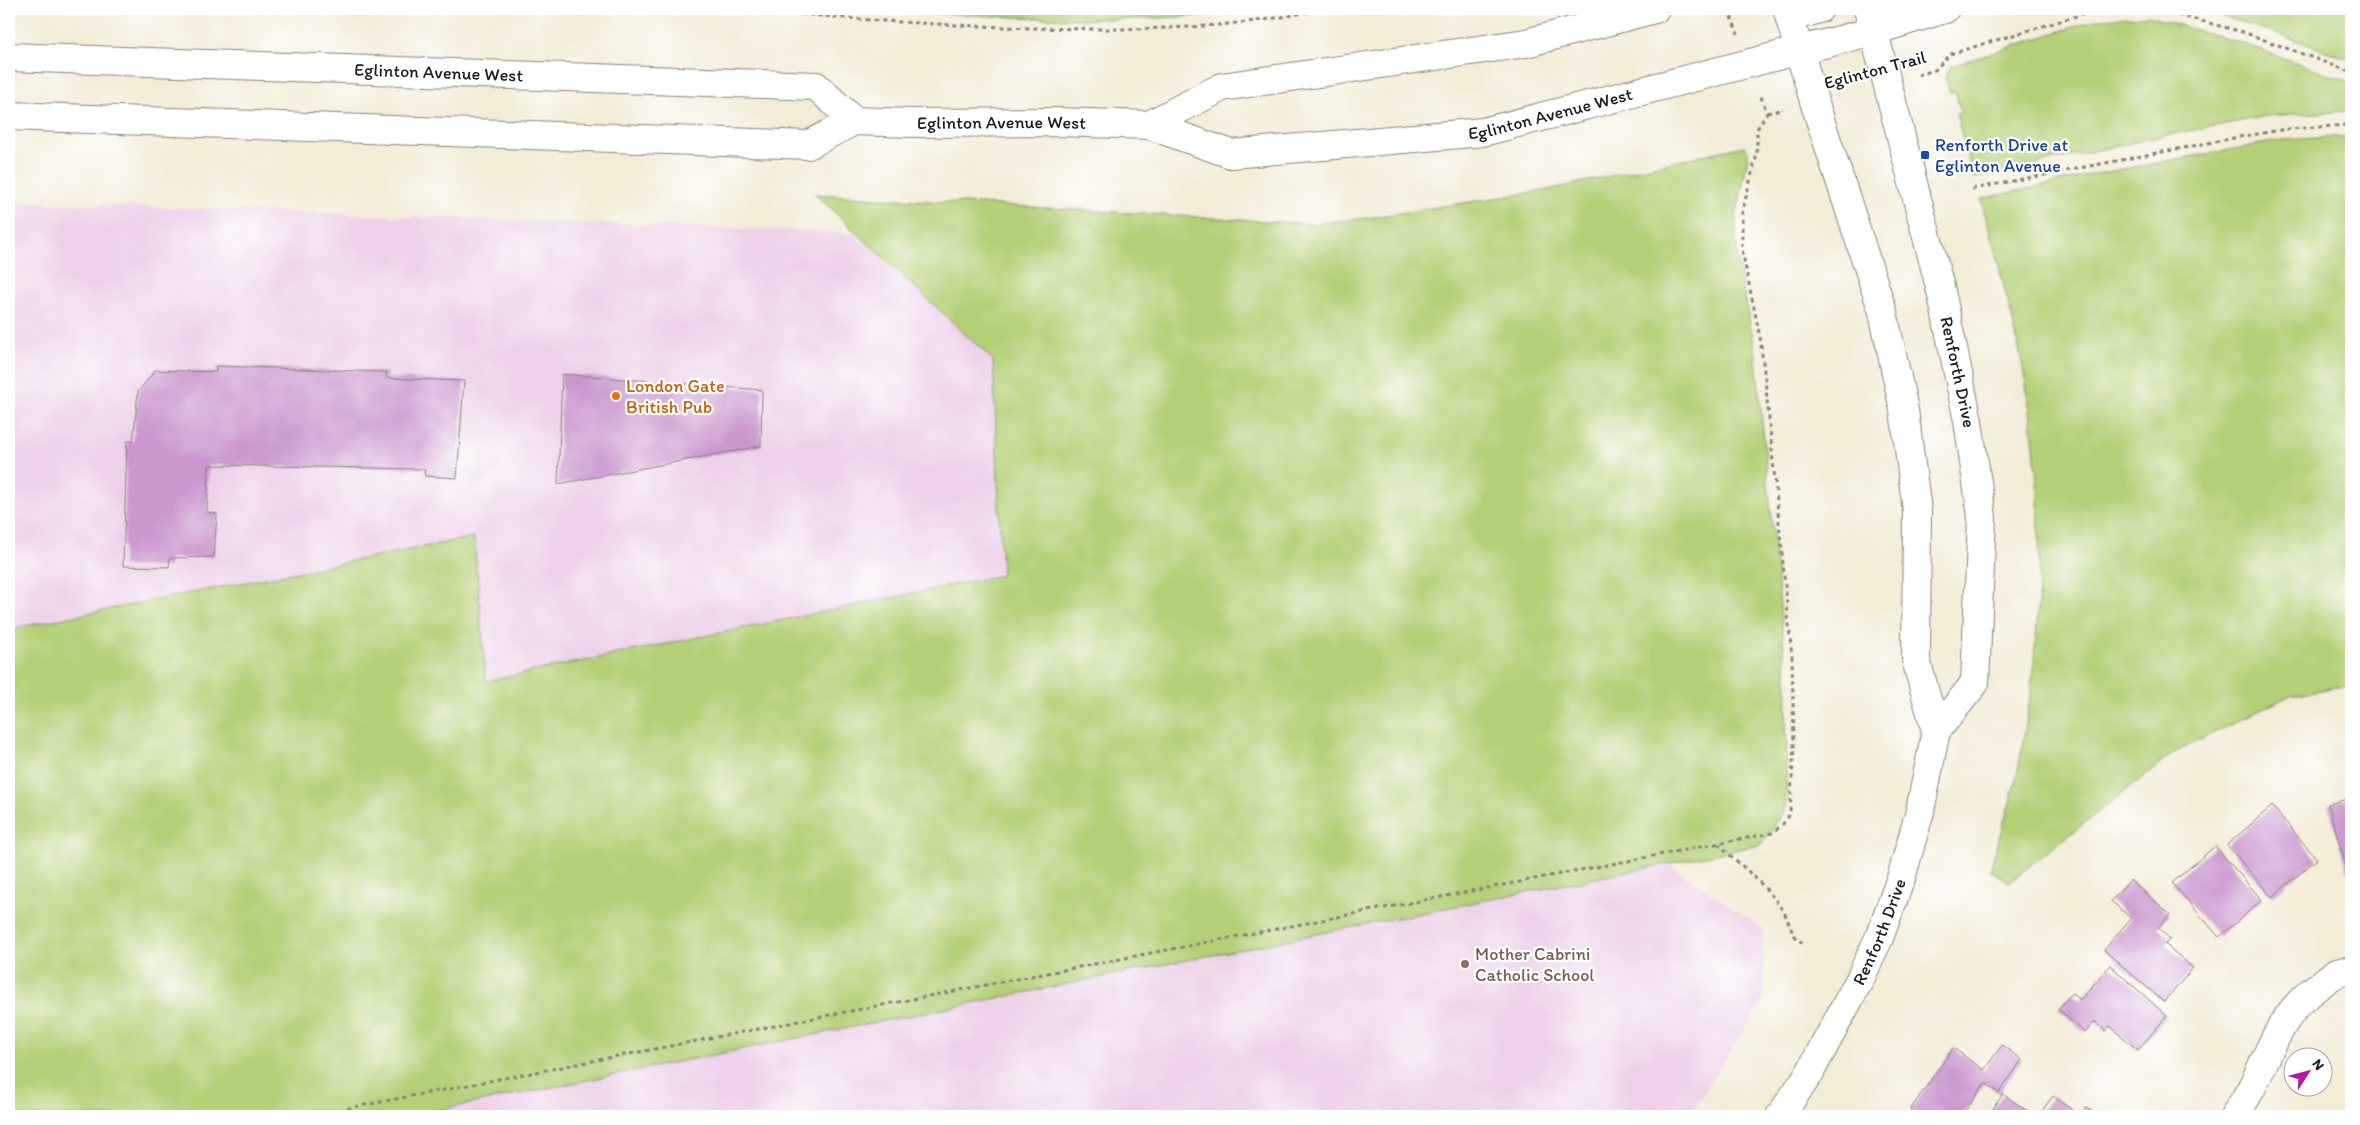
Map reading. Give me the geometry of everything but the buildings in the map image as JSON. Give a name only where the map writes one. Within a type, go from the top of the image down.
[{"type":"main road","name":"Eglinton Avenue West","points":[[1149,125],[1222,87],[1526,43],[1655,9]]},
{"type":"main road","points":[[1788,14],[1819,9]]},
{"type":"main road","name":"Eglinton Avenue West","points":[[9,116],[808,145],[854,121],[911,123],[1058,122],[1149,125],[1231,154],[1483,132],[1800,51],[1871,20],[1945,9]]},
{"type":"main road","name":"Renforth Drive","points":[[1788,14],[1814,101],[1883,312],[1904,410],[1918,511],[1916,660],[1936,731]]},
{"type":"main road","name":"Renforth Drive","points":[[1780,1116],[1809,1074],[1860,979],[1879,938],[1902,875],[1917,820],[1936,731],[1975,683],[1982,517],[1968,421],[1941,291],[1871,20]]},
{"type":"main road","name":"Eglinton Avenue West","points":[[9,57],[816,86],[854,121]]},
{"type":"main road","points":[[2234,1116],[2244,1103],[2281,1025],[2309,992],[2340,970],[2351,971]]},
{"type":"path","points":[[754,9],[827,18],[931,25],[1090,29],[1240,22],[1322,9]]},
{"type":"path","name":"Eglinton Trail","points":[[1887,82],[1935,70],[1950,54],[2100,9]]},
{"type":"path","points":[[2155,9],[2243,32],[2351,72]]},
{"type":"path","name":"Eglinton Trail","points":[[1718,844],[1772,833],[1783,824],[1790,812],[1794,746],[1792,657],[1766,388],[1760,337],[1742,250],[1742,213],[1757,154],[1757,129],[1766,113],[1814,101]]},
{"type":"path","points":[[1972,190],[2239,137],[2287,130],[2351,125]]},
{"type":"path","points":[[308,1116],[1718,844],[1761,884],[1784,912],[1795,939],[1803,943]]},
{"type":"shaded area","points":[[9,202],[854,233],[993,360],[1003,575],[486,681],[473,537],[9,629]]},
{"type":"shaded area","name":"Mother Cabrini Catholic School","points":[[1668,863],[1763,929],[1764,999],[1689,1116],[409,1116]]},
{"type":"green space","points":[[1017,9],[1260,9],[1217,14],[1130,19],[1043,18],[913,12]]},
{"type":"green space","points":[[2197,9],[2351,9],[2351,60],[2273,32]]},
{"type":"green space","points":[[2148,16],[2242,43],[2351,82],[2351,111],[2267,116],[2148,139],[1974,178],[1956,114],[1961,113],[1955,92],[1950,93],[1945,76],[1951,66],[2098,19]]},
{"type":"green space","points":[[2351,136],[2351,685],[2291,695],[2174,753],[2009,882],[1990,870],[2014,788],[2027,719],[2036,636],[2039,553],[2038,511],[2032,428],[2023,370],[2011,312],[1981,199],[2095,174],[2283,140]]},
{"type":"green space","points":[[1744,146],[1748,151],[1748,158],[1736,218],[1736,240],[1741,282],[1755,347],[1787,679],[1786,803],[1783,814],[1761,845],[409,1116],[9,1116],[9,629],[474,537],[486,681],[1002,575],[993,360],[815,194],[1313,224],[1373,217],[1547,190]]},
{"type":"place","name":"Renforth Drive at Eglinton Avenue","points":[[1925,155]]},
{"type":"place","name":"London Gate British Pub","points":[[616,396]]},
{"type":"place","name":"Mother Cabrini Catholic School","points":[[1465,964]]}]
